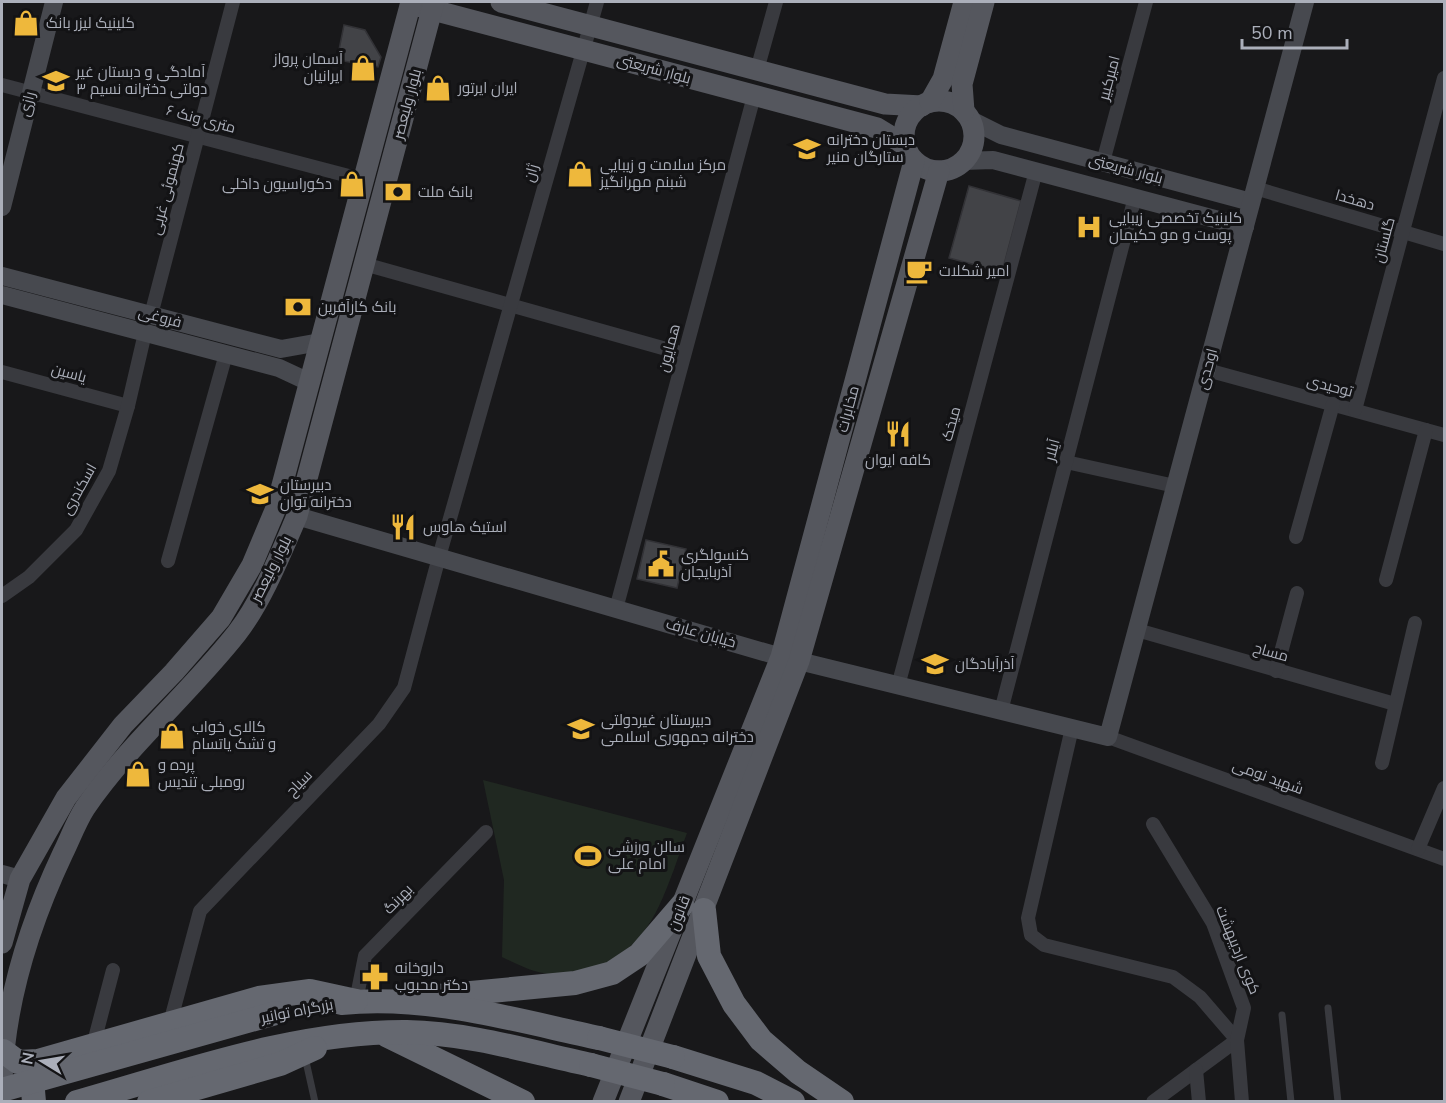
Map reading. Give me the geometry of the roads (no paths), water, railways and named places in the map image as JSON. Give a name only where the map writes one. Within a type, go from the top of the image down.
[{"type":"highway","points":[[391,1000],[575,983],[612,973],[639,955],[693,908],[709,957],[734,1004],[760,1040],[798,1072],[842,1101]]},
{"type":"highway","points":[[3,1051],[18,1062],[38,1061],[259,998],[310,991],[356,1001]]},
{"type":"highway","name":"بزرگراه توانیر","points":[[2,1090],[276,1013],[315,1005],[391,1000],[457,1007],[599,1038],[673,1057],[756,1083],[793,1101]]},
{"type":"highway","name":"بزرگراه توانیر","points":[[77,1101],[279,1045],[338,1036],[407,1032],[467,1037],[591,1065],[717,1101]]},
{"type":"highway","points":[[383,1034],[523,1101]]},
{"type":"highway","points":[[160,1100],[280,1064],[338,1036]]},
{"type":"highway","points":[[34,1101],[32,1079],[38,1061]]},
{"type":"main road","name":"بلوار شریعتى","points":[[407,2],[433,6],[583,50],[877,128],[910,153]]},
{"type":"main road","name":"بلوار ولیعصر","points":[[2,943],[9,886],[66,798],[123,725],[174,672],[220,618],[252,565],[276,508],[364,180],[407,2]]},
{"type":"main road","name":"بلوار شریعتى","points":[[501,2],[885,104],[926,104]]},
{"type":"main road","points":[[964,2],[943,79],[926,104],[909,118],[904,136],[910,153],[930,170],[948,170],[963,161],[973,145],[973,127],[966,115],[962,84],[984,2]]},
{"type":"main road","name":"بلوار ولیعصر","points":[[2,1080],[3,1051],[15,978],[40,904],[84,810],[140,739],[190,687],[238,631],[271,575],[297,516],[433,6]]},
{"type":"main road","points":[[926,104],[948,102],[966,115]]},
{"type":"main road","name":"مخابرات","points":[[790,659],[910,153]]},
{"type":"main road","name":"مخابرات","points":[[790,659],[939,171]]},
{"type":"main road","points":[[353,218],[375,223]]},
{"type":"main road","name":"قانون","points":[[629,1101],[693,908],[790,659]]},
{"type":"main road","points":[[93,762],[112,774]]},
{"type":"main road","name":"قانون","points":[[603,1101],[651,988],[693,908]]},
{"type":"street","name":"رازی","points":[[2,207],[54,2]]},
{"type":"street","name":"کهنموئی غربی","points":[[150,315],[232,2]]},
{"type":"street","name":"ژان","points":[[439,557],[597,2]]},
{"type":"street","points":[[757,70],[776,2]]},
{"type":"street","name":"امیرکبیر","points":[[1103,162],[1146,2]]},
{"type":"street","name":"اوحدی","points":[[1108,737],[1305,2]]},
{"type":"street","name":"گلستان","points":[[1355,410],[1444,78]]},
{"type":"street","name":"۶ متری ونک","points":[[2,85],[364,180]]},
{"type":"street","name":"همایون","points":[[616,609],[754,96]]},
{"type":"street","name":"بلوار شریعتى","points":[[966,115],[1001,135],[1103,162],[1253,195]]},
{"type":"street","name":"بلوار شریعتى","points":[[963,161],[993,160],[1245,227]]},
{"type":"street","name":"میخک","points":[[898,686],[1036,171]]},
{"type":"street","name":"دهخدا","points":[[1253,195],[1444,244]]},
{"type":"street","name":"آیلار","points":[[1001,711],[1135,197]]},
{"type":"street","points":[[364,264],[684,354]]},
{"type":"street","name":"فروغى","points":[[2,276],[281,349],[320,342]]},
{"type":"street","name":"فروغى","points":[[2,295],[279,368],[309,382]]},
{"type":"street","name":"اسکندری","points":[[2,596],[29,577],[76,530],[109,471],[128,406],[145,333]]},
{"type":"street","points":[[168,561],[226,354]]},
{"type":"street","name":"توحیدی","points":[[1207,370],[1444,435]]},
{"type":"street","name":"یاسین","points":[[2,372],[128,406]]},
{"type":"street","points":[[1296,537],[1333,404]]},
{"type":"street","points":[[1386,580],[1426,430]]},
{"type":"street","points":[[1066,462],[1175,486]]},
{"type":"street","name":"خیابان عارف","points":[[297,516],[790,659],[1108,737]]},
{"type":"street","name":"سیاح","points":[[170,1023],[200,911],[379,724],[404,688],[439,557]]},
{"type":"street","points":[[1276,671],[1297,592]]},
{"type":"street","points":[[1382,763],[1415,623]]},
{"type":"street","name":"مساح","points":[[1137,630],[1395,704]]},
{"type":"street","points":[[1072,728],[1028,918],[1031,935],[1044,945],[1173,977],[1200,997],[1237,1040],[1153,1101]]},
{"type":"street","name":"شهید نومی","points":[[1108,737],[1444,859]]},
{"type":"street","points":[[1418,849],[1444,788]]},
{"type":"street","name":"کوی اردیبهشت","points":[[1154,824],[1213,923],[1244,1008],[1237,1040],[1242,1101]]},
{"type":"street","name":"بهرنگ","points":[[356,1001],[365,956],[486,832]]},
{"type":"street","points":[[93,1046],[113,969]]},
{"type":"street","points":[[1196,1070],[1199,1101]]},
{"type":"lane","points":[[1329,1008],[1338,1101]]},
{"type":"lane","points":[[1282,1015],[1291,1101]]},
{"type":"lane","points":[[304,1053],[315,1101]]},
{"type":"place","name":"کلینیک لیزر بانک","points":[[26,23]]},
{"type":"place","name":"آسمان پرواز ایرانیان","points":[[363,68]]},
{"type":"place","name":"آمادگی و دبستان غیر دولتی دخترانه نسیم ۳","points":[[56,81]]},
{"type":"place","name":"ایران ایرتور","points":[[438,88]]},
{"type":"place","name":"دبستان دخترانه ستارگان منیر","points":[[807,149]]},
{"type":"place","name":"مرکز سلامت و زیبایی شبنم مهرانگیز","points":[[580,174]]},
{"type":"place","name":"دکوراسیون داخلی","points":[[352,184]]},
{"type":"place","name":"بانک ملت","points":[[398,192]]},
{"type":"place","name":"کلینیک تخصصی زیبایی پوست و مو حکیمان","points":[[1089,227]]},
{"type":"place","name":"امیر شکلات","points":[[919,271]]},
{"type":"place","name":"بانک کارآفرین","points":[[298,307]]},
{"type":"place","name":"کافه ایوان","points":[[898,434]]},
{"type":"place","name":"دبیرستان دخترانه توان","points":[[260,494]]},
{"type":"place","name":"استیک هاوس","points":[[403,527]]},
{"type":"place","name":"کنسولگری آذربایجان","points":[[661,564]]},
{"type":"place","name":"آذرآبادگان","points":[[935,664]]},
{"type":"place","name":"دبیرستان غیردولتی دخترانه جمهوری اسلامی","points":[[581,729]]},
{"type":"place","name":"کالای خواب و تشک یاتسام","points":[[172,736]]},
{"type":"place","name":"پرده و رومبلی تندیس","points":[[138,774]]},
{"type":"place","name":"سالن ورزشی امام علی","points":[[588,856]]},
{"type":"place","name":"داروخانه دکتر محبوب","points":[[375,977]]}]
